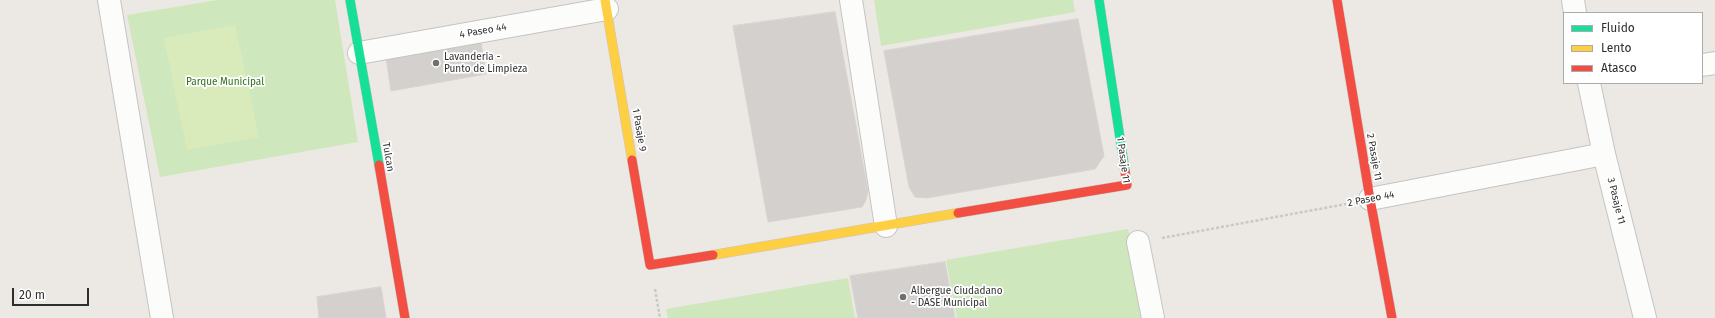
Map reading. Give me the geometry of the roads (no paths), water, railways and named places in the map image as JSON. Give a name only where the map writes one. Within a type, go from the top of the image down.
[{"type":"street","points":[[109,0],[162,318]]},
{"type":"street","name":"Tulcan","points":[[350,0],[405,318]]},
{"type":"street","points":[[851,0],[886,226]]},
{"type":"street","name":"1 Pasaje 11","points":[[886,226],[1126,185],[1099,0]]},
{"type":"street","name":"2 Pasaje 11","points":[[1337,0],[1370,199],[1392,318]]},
{"type":"street","points":[[1573,0],[1575,12]]},
{"type":"street","name":"4 Paseo 44","points":[[359,53],[606,4]]},
{"type":"street","name":"1 Pasaje 9","points":[[606,4],[650,265],[886,226]]},
{"type":"street","points":[[1703,65],[1715,63]]},
{"type":"street","name":"3 Pasaje 11","points":[[1594,84],[1604,154],[1645,318]]},
{"type":"street","name":"2 Paseo 44","points":[[1370,199],[1604,154]]},
{"type":"street","points":[[1138,242],[1153,318]]},
{"type":"place","name":"Lavanderia - Punto de Limpieza","points":[[436,63]]},
{"type":"place","name":"Albergue Ciudadano - DASE Municipal","points":[[903,297]]},
{"type":"park label","name":"Parque Municipal","points":[[225,82]]}]
